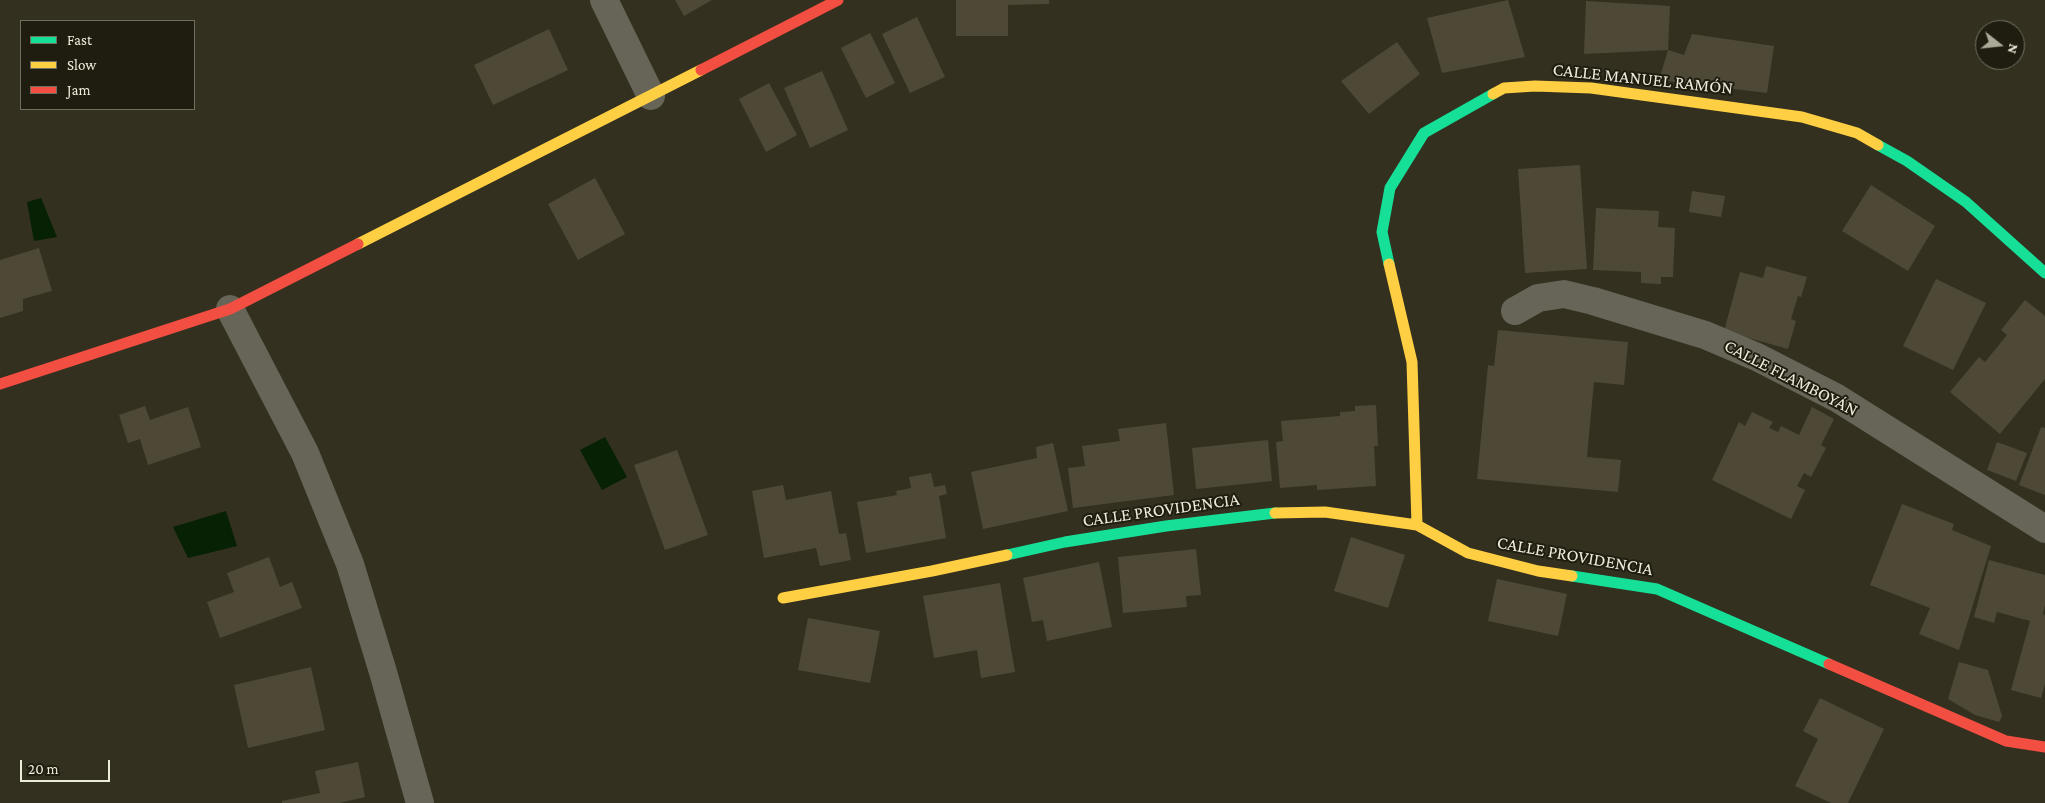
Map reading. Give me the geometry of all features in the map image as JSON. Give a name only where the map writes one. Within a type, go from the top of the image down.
[{"type":"street","points":[[604,0],[651,96]]},
{"type":"street","points":[[0,384],[230,309],[838,0]]},
{"type":"street","name":"CALLE MANUEL RAMÓN","points":[[1417,525],[1412,362],[1382,232],[1390,188],[1424,133],[1504,88],[1535,86],[1600,89],[1802,117],[1857,133],[1907,161],[1966,202],[2045,272]]},
{"type":"street","name":"CALLE FLAMBOYÁN","points":[[1515,311],[1538,298],[1564,294],[1594,301],[1705,335],[1757,357],[1837,398],[2045,528]]},
{"type":"street","points":[[230,309],[305,453],[350,564],[420,803]]},
{"type":"street","name":"CALLE PROVIDENCIA","points":[[783,598],[932,572],[1065,542],[1166,526],[1281,512],[1325,512],[1417,525],[1468,553],[1538,571],[1658,589],[2006,741],[2045,747]]},
{"type":"shaded area","points":[[41,198],[57,237],[34,241],[27,202]]},
{"type":"shaded area","points":[[605,437],[627,477],[602,490],[580,450]]},
{"type":"shaded area","points":[[226,511],[237,546],[188,558],[173,527]]},
{"type":"building","points":[[675,0],[712,0],[684,16]]},
{"type":"building","points":[[956,0],[1049,0],[1049,4],[1008,5],[1008,36],[956,36]]},
{"type":"building","points":[[1508,0],[1525,57],[1442,73],[1427,18]]},
{"type":"building","points":[[1586,1],[1670,6],[1668,50],[1584,54]]},
{"type":"building","points":[[917,17],[945,77],[910,93],[882,34]]},
{"type":"building","points":[[549,29],[568,70],[493,105],[474,65]]},
{"type":"building","points":[[870,33],[895,83],[866,98],[841,48]]},
{"type":"building","points":[[1692,34],[1774,46],[1767,93],[1659,80],[1668,50],[1684,55]]},
{"type":"building","points":[[1397,42],[1420,74],[1369,114],[1341,81]]},
{"type":"building","points":[[822,71],[848,130],[810,148],[784,88]]},
{"type":"building","points":[[769,83],[797,135],[766,152],[739,99]]},
{"type":"building","points":[[1580,165],[1587,269],[1525,273],[1518,169]]},
{"type":"building","points":[[595,178],[625,234],[578,260],[548,204]]},
{"type":"building","points":[[1871,185],[1935,226],[1908,271],[1842,231]]},
{"type":"building","points":[[1692,191],[1725,196],[1721,217],[1689,212]]},
{"type":"building","points":[[1596,208],[1659,211],[1658,227],[1675,228],[1673,277],[1661,277],[1661,284],[1641,283],[1641,272],[1593,270]]},
{"type":"building","points":[[39,248],[52,291],[23,299],[23,311],[0,318],[0,260]]},
{"type":"building","points":[[1766,266],[1807,277],[1801,297],[1798,296],[1791,319],[1796,321],[1788,349],[1724,331],[1740,272],[1763,278]]},
{"type":"building","points":[[1936,279],[1986,303],[1953,370],[1903,346]]},
{"type":"building","points":[[2025,300],[2045,316],[2045,379],[2000,434],[1950,392],[1979,357],[1985,362],[2007,335],[2001,330]]},
{"type":"building","points":[[1498,330],[1628,342],[1624,385],[1594,382],[1587,457],[1621,460],[1618,492],[1477,479],[1488,365],[1494,366]]},
{"type":"building","points":[[1376,405],[1378,446],[1374,446],[1376,486],[1317,490],[1317,485],[1280,488],[1276,442],[1283,441],[1281,421],[1340,416],[1340,412],[1355,411],[1355,406]]},
{"type":"building","points":[[145,406],[150,420],[188,407],[201,447],[148,465],[140,439],[128,443],[119,415]]},
{"type":"building","points":[[1812,407],[1834,419],[1821,445],[1826,448],[1811,477],[1804,473],[1797,486],[1805,490],[1791,519],[1712,480],[1739,422],[1745,426],[1752,412],[1773,422],[1769,428],[1778,432],[1781,426],[1799,435]]},
{"type":"building","points":[[1166,423],[1174,495],[1073,508],[1068,468],[1085,466],[1082,446],[1120,441],[1118,429]]},
{"type":"building","points":[[2041,427],[2045,428],[2045,495],[2019,485]]},
{"type":"building","points":[[1268,440],[1272,481],[1196,489],[1192,448]]},
{"type":"building","points":[[1997,442],[2027,453],[2016,481],[1987,470]]},
{"type":"building","points":[[1053,443],[1068,511],[983,529],[971,472],[1037,458],[1036,447]]},
{"type":"building","points":[[677,450],[708,535],[665,550],[634,465]]},
{"type":"building","points":[[931,473],[934,487],[945,485],[947,494],[939,496],[946,538],[866,553],[857,502],[897,495],[896,491],[911,488],[909,477]]},
{"type":"building","points":[[783,485],[786,500],[831,491],[839,534],[846,533],[851,560],[820,566],[816,548],[764,558],[752,491]]},
{"type":"building","points":[[1902,504],[1954,524],[1952,530],[1991,546],[1959,650],[1919,634],[1930,608],[1870,585]]},
{"type":"building","points":[[1351,537],[1405,555],[1388,608],[1334,591]]},
{"type":"building","points":[[1196,549],[1201,595],[1186,596],[1187,607],[1123,613],[1118,557]]},
{"type":"building","points":[[269,557],[280,587],[292,582],[302,608],[220,638],[207,602],[234,592],[227,573]]},
{"type":"building","points":[[1989,560],[2045,575],[2045,605],[2043,614],[2045,615],[2045,684],[2041,698],[2011,690],[2030,621],[1997,612],[1994,623],[1974,617]]},
{"type":"building","points":[[1099,562],[1112,627],[1047,641],[1043,620],[1032,622],[1023,578]]},
{"type":"building","points":[[1497,579],[1567,594],[1558,636],[1488,621]]},
{"type":"building","points":[[1000,583],[1015,672],[981,678],[977,650],[934,658],[923,596]]},
{"type":"building","points":[[808,618],[880,631],[870,683],[798,670]]},
{"type":"building","points":[[1959,662],[1988,670],[2002,716],[1999,722],[1975,715],[1948,699]]},
{"type":"building","points":[[311,667],[325,730],[248,748],[234,685]]},
{"type":"building","points":[[1820,698],[1884,729],[1848,803],[1831,803],[1795,786],[1818,739],[1803,731]]},
{"type":"building","points":[[358,762],[365,797],[340,803],[282,803],[282,801],[320,793],[315,771]]},
{"type":"traffic: fast","points":[[1389,264],[1382,232],[1390,188],[1424,133],[1493,94]]},
{"type":"traffic: fast","points":[[1878,145],[1907,161],[1966,202],[2045,273]]},
{"type":"traffic: fast","points":[[1007,555],[1065,542],[1166,526],[1275,513]]},
{"type":"traffic: fast","points":[[1572,576],[1657,589],[1829,664]]},
{"type":"traffic: slow","points":[[358,244],[701,70]]},
{"type":"traffic: slow","points":[[1493,94],[1504,88],[1535,86],[1591,88],[1802,117],[1857,133],[1878,145]]},
{"type":"traffic: slow","points":[[1389,264],[1412,362],[1417,525]]},
{"type":"traffic: slow","points":[[1275,513],[1325,512],[1417,525],[1468,553],[1538,571],[1572,576]]},
{"type":"traffic: slow","points":[[783,598],[932,571],[1007,555]]},
{"type":"traffic: jam","points":[[701,70],[838,0]]},
{"type":"traffic: jam","points":[[0,384],[230,309],[358,244]]},
{"type":"traffic: jam","points":[[1829,664],[2006,741],[2045,747]]}]
